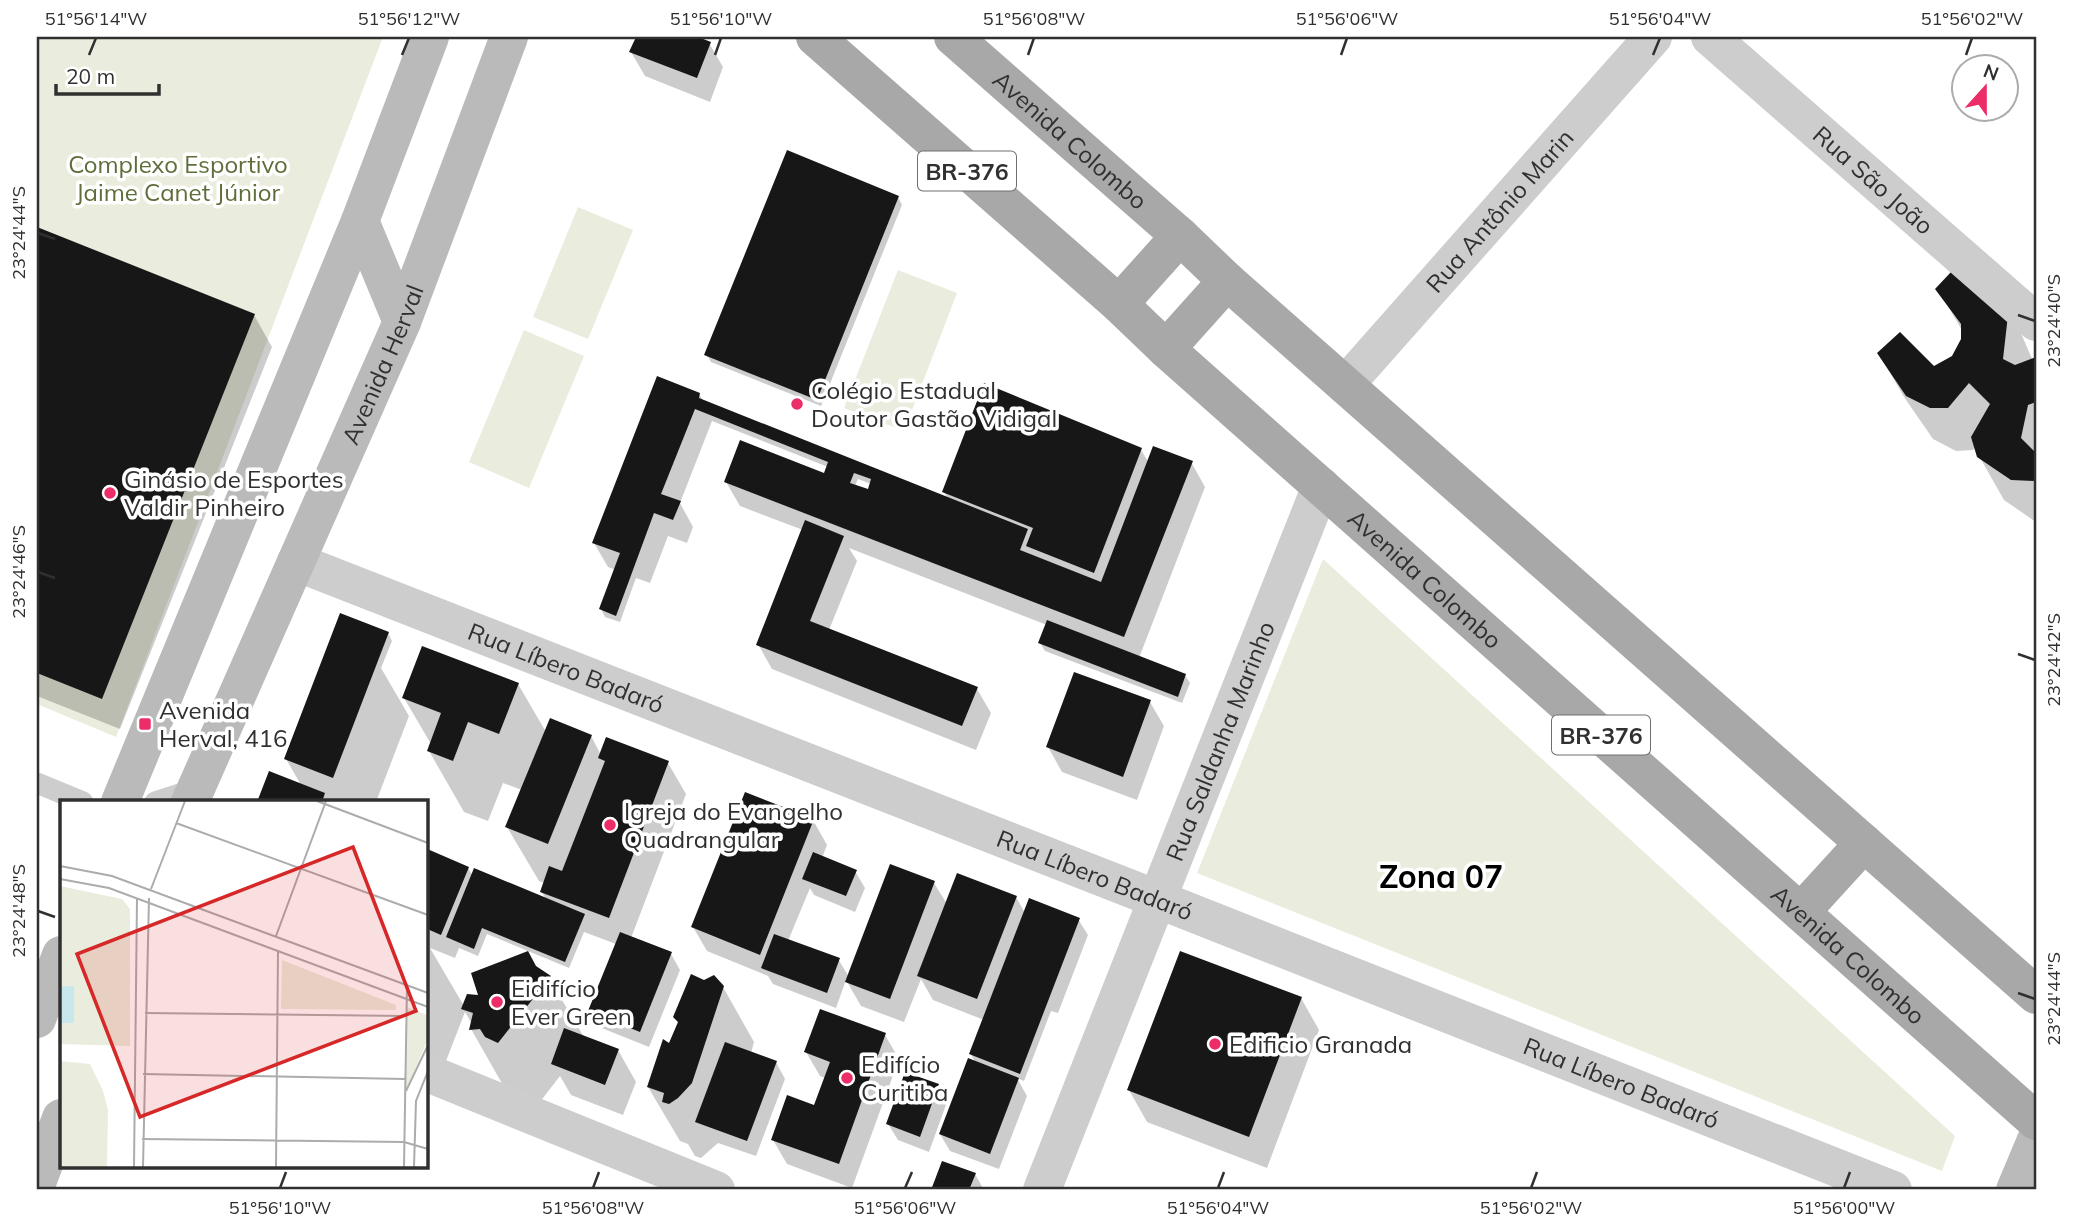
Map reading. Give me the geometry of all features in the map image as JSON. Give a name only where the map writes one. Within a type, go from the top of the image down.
[{"type":"main road","points":[[121,800],[360,220],[430,37]]},
{"type":"main road","name":"Avenida Herval","points":[[192,795],[402,322],[509,37]]},
{"type":"main road","name":"Avenida Colombo","points":[[815,37],[1119,304],[1166,349],[2036,1121]]},
{"type":"main road","name":"Avenida Colombo","points":[[953,37],[2036,995]]},
{"type":"main road","points":[[360,220],[402,322]]},
{"type":"main road","points":[[1119,304],[1180,236]]},
{"type":"main road","points":[[1166,349],[1227,281]]},
{"type":"main road","points":[[1801,912],[1864,842]]},
{"type":"main road","points":[[37,1018],[60,958]]},
{"type":"main road","points":[[37,1183],[60,1121]]},
{"type":"main road","points":[[2015,1190],[2036,1140]]},
{"type":"street","name":"Rua Antônio Marin","points":[[1345,385],[1653,37]]},
{"type":"street","name":"Rua São João","points":[[1710,37],[2036,322]]},
{"type":"street","name":"Rua Saldanha Marinho","points":[[1042,1190],[1321,486]]},
{"type":"street","name":"Rua Líbero Badaró","points":[[296,562],[1893,1190]]},
{"type":"street","points":[[427,1073],[716,1190]]},
{"type":"lane","points":[[39,790],[76,800]]},
{"type":"lane","points":[[166,800],[192,795]]},
{"type":"green space","name":"Complexo Esportivo Jaime Canet Júnior","points":[[37,37],[383,37],[116,737],[37,704]]},
{"type":"green space","points":[[578,207],[633,230],[588,339],[533,317]]},
{"type":"green space","points":[[898,270],[957,293],[904,431],[844,408]]},
{"type":"green space","points":[[524,330],[584,356],[529,488],[469,462]]},
{"type":"green space","points":[[1323,559],[1955,1136],[1942,1171],[1197,873]]},
{"type":"building","points":[[636,37],[698,37],[711,42],[697,78],[629,52]]},
{"type":"building","points":[[787,150],[899,196],[817,400],[704,355]]},
{"type":"building","name":"Ginásio de Esportes Valdir Pinheiro","points":[[37,227],[255,314],[102,699],[37,673]]},
{"type":"building","points":[[1951,272],[2008,315],[2003,359],[2015,365],[2036,357],[2036,402],[2028,405],[2021,438],[2036,453],[2036,481],[2011,480],[1977,457],[1971,437],[1990,404],[1969,383],[1948,408],[1930,408],[1906,396],[1877,353],[1900,332],[1934,366],[1952,356],[1961,339],[1961,324],[1935,289]]},
{"type":"building","points":[[657,376],[700,393],[699,398],[1028,529],[1020,550],[1101,582],[1153,446],[1193,461],[1124,637],[724,482],[740,440],[824,473],[828,462],[695,409],[661,494],[681,501],[673,520],[654,513],[616,616],[599,609],[620,553],[592,543]],"holes":[[[854,473],[871,479],[868,489],[850,483]]]},
{"type":"building","points":[[984,383],[1142,448],[1094,573],[1026,546],[1033,528],[942,492]]},
{"type":"building","points":[[805,520],[844,536],[810,621],[978,687],[962,726],[756,645]]},
{"type":"building","points":[[340,613],[389,632],[333,778],[284,759]]},
{"type":"building","points":[[1047,620],[1186,674],[1178,697],[1038,643]]},
{"type":"building","points":[[422,646],[519,683],[499,734],[468,722],[453,761],[427,751],[441,713],[402,698]]},
{"type":"building","points":[[1074,672],[1151,700],[1123,777],[1046,747]]},
{"type":"building","points":[[550,718],[592,735],[548,844],[505,827]]},
{"type":"building","points":[[606,737],[669,761],[609,918],[540,892],[549,866],[562,871],[605,761],[598,758]]},
{"type":"building","points":[[269,771],[325,793],[323,800],[258,800]]},
{"type":"building","points":[[745,792],[814,819],[760,955],[691,927]]},
{"type":"building","points":[[427,849],[469,867],[441,935],[427,929]]},
{"type":"building","points":[[813,852],[857,870],[846,896],[802,879]]},
{"type":"building","points":[[890,864],[935,881],[890,999],[845,982]]},
{"type":"building","points":[[474,868],[585,914],[565,962],[482,928],[474,949],[446,937]]},
{"type":"building","points":[[957,873],[1017,896],[977,999],[917,976]]},
{"type":"building","points":[[1029,898],[1080,918],[1020,1074],[969,1054]]},
{"type":"building","points":[[620,932],[672,952],[640,1032],[588,1011]]},
{"type":"building","points":[[774,934],[840,958],[827,993],[761,968]]},
{"type":"building","name":"Eidifício Ever Green","points":[[528,951],[536,966],[551,976],[498,1043],[485,1037],[480,1029],[469,1030],[473,1013],[461,1009],[467,994],[478,995],[471,973]]},
{"type":"building","name":"Edificio Granada","points":[[1180,951],[1302,997],[1249,1137],[1127,1090]]},
{"type":"building","points":[[691,974],[704,980],[714,975],[724,986],[692,1083],[669,1104],[662,1102],[664,1093],[647,1087],[663,1039],[669,1043],[678,1022],[673,1017]]},
{"type":"building","name":"Edifício Curitiba","points":[[820,1009],[886,1033],[839,1164],[771,1140],[787,1095],[814,1105],[830,1062],[804,1052]]},
{"type":"building","points":[[564,1028],[619,1049],[605,1085],[551,1064]]},
{"type":"building","points":[[725,1042],[777,1061],[747,1141],[695,1122]]},
{"type":"building","points":[[968,1058],[1019,1078],[990,1154],[939,1134]]},
{"type":"building","points":[[905,1072],[939,1084],[920,1137],[886,1124]]},
{"type":"building","points":[[942,1161],[976,1173],[969,1190],[931,1190]]},
{"type":"place","name":"Colégio Estadual Doutor Gastão Vidigal","points":[[797,404]]},
{"type":"place","name":"Ginásio de Esportes Valdir Pinheiro","points":[[110,493]]},
{"type":"place","name":"Avenida Herval, 416","points":[[145,724]]},
{"type":"place","name":"Igreja do Evangelho Quadrangular","points":[[610,825]]},
{"type":"place","name":"Eidifício Ever Green","points":[[497,1002]]},
{"type":"place","name":"Edificio Granada","points":[[1215,1044]]},
{"type":"place","name":"Edifício Curitiba","points":[[847,1078]]},
{"type":"district","name":"Zona 07","points":[[1441,876]]}]
